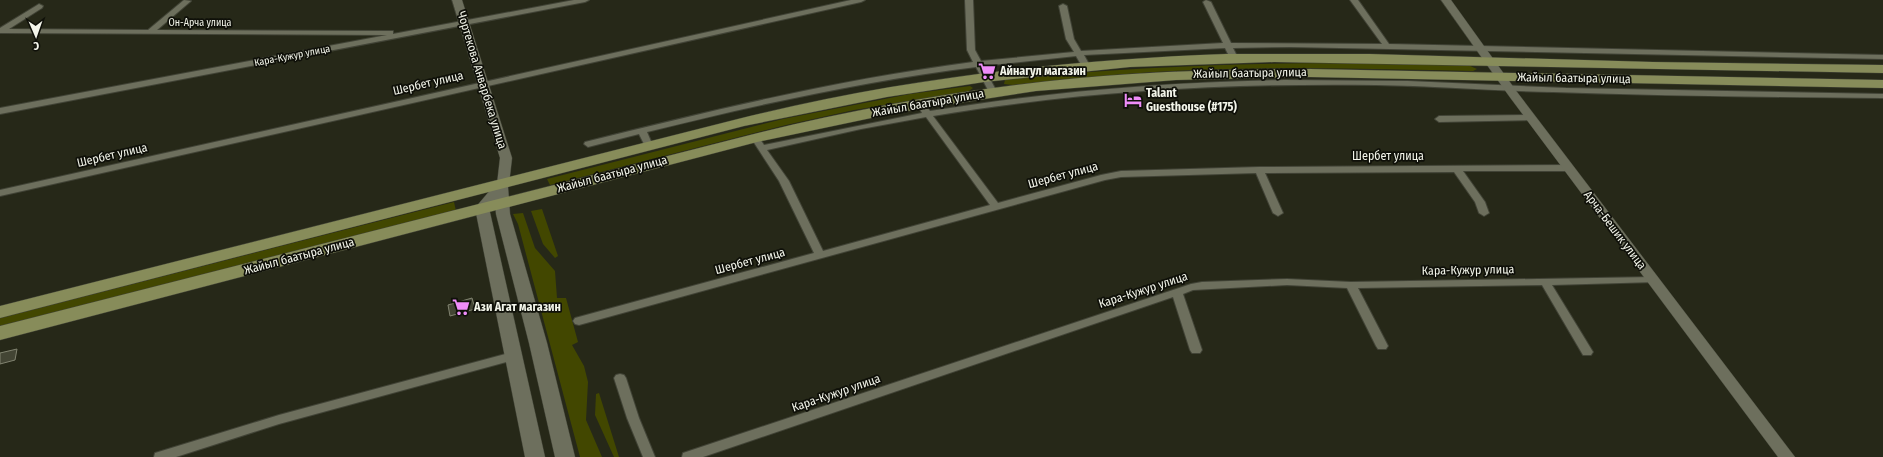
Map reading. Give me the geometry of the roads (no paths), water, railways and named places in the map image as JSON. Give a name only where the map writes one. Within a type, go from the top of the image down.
[{"type":"main road","name":"Жайыл баатыра улица","points":[[0,312],[649,146],[833,102],[909,88],[985,77],[1086,66],[1234,58],[1336,58],[1883,69]]},
{"type":"main road","name":"Жайыл баатыра улица","points":[[0,333],[482,208],[759,143],[837,119],[923,109],[993,92],[1130,78],[1243,72],[1337,72],[1883,84]]},
{"type":"main road","points":[[503,184],[502,203],[565,457]]},
{"type":"main road","points":[[503,184],[482,208],[535,457]]},
{"type":"street","name":"Чортекова Анварбека улица","points":[[457,0],[506,158],[503,184]]},
{"type":"street","name":"Кара-Кужур улица","points":[[0,111],[584,0]]},
{"type":"street","name":"Шербет улица","points":[[0,193],[861,0]]},
{"type":"street","points":[[969,0],[971,50],[993,92]]},
{"type":"street","points":[[1354,0],[1387,46]]},
{"type":"street","name":"Арча-Бешик улица","points":[[1446,0],[1531,118],[1787,457]]},
{"type":"street","points":[[150,32],[188,1]]},
{"type":"street","points":[[1207,2],[1234,58]]},
{"type":"street","points":[[0,31],[39,6]]},
{"type":"street","points":[[1063,6],[1070,39],[1086,66]]},
{"type":"street","name":"Он-Арча улица","points":[[0,31],[376,32],[401,34]]},
{"type":"street","points":[[588,144],[833,87],[978,64],[1124,50],[1227,46],[1387,46],[1774,56],[1883,57]]},
{"type":"street","points":[[923,109],[1049,96],[1192,85],[1266,82],[1362,82],[1509,88],[1883,96]]},
{"type":"street","points":[[923,109],[996,207]]},
{"type":"street","points":[[1439,119],[1531,118]]},
{"type":"street","points":[[642,131],[649,146]]},
{"type":"street","points":[[759,143],[784,181],[820,255]]},
{"type":"street","name":"Шербет улица","points":[[579,321],[1104,177],[1121,174],[1259,170],[1569,168]]},
{"type":"street","points":[[1457,169],[1480,202],[1484,213]]},
{"type":"street","points":[[1259,170],[1278,213]]},
{"type":"street","name":"Кара-Кужур улица","points":[[688,457],[1191,287],[1287,282],[1351,285],[1652,280]]},
{"type":"street","points":[[1545,282],[1587,352]]},
{"type":"street","points":[[1351,285],[1382,346]]},
{"type":"street","points":[[1177,292],[1196,350]]},
{"type":"street","points":[[160,457],[279,420],[513,356]]},
{"type":"street","points":[[620,378],[633,418],[649,457]]},
{"type":"place","name":"Айнагул магазин","points":[[987,71]]},
{"type":"place","name":"Talant Guesthouse (#175)","points":[[1133,100]]},
{"type":"place","name":"Ази Агат магазин","points":[[461,307]]}]
